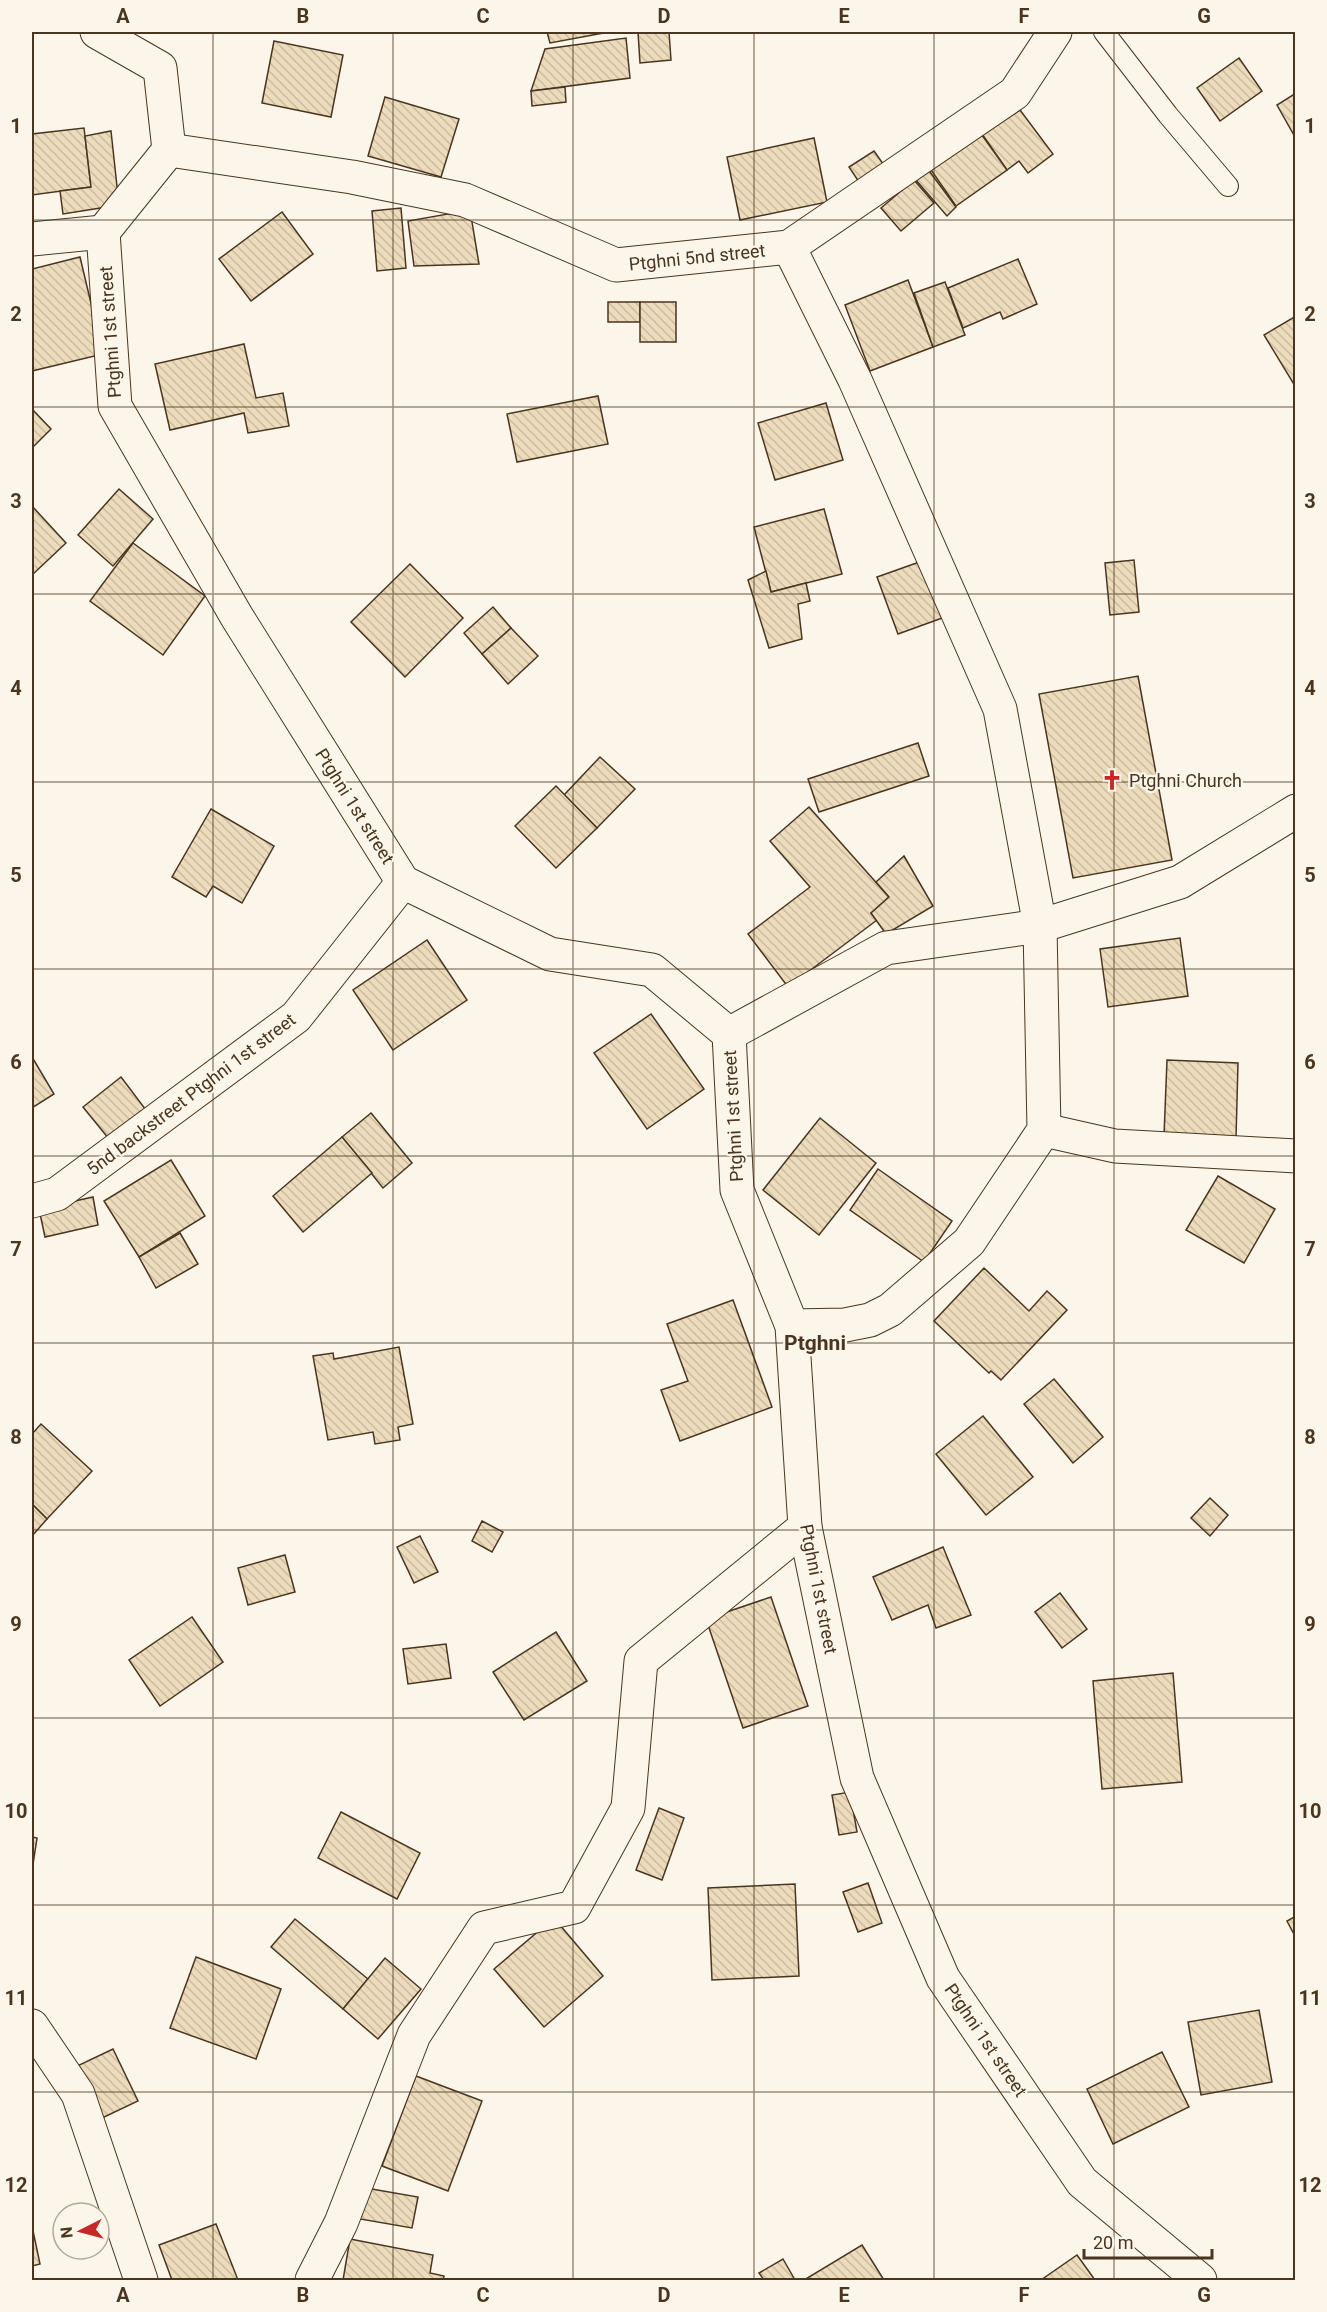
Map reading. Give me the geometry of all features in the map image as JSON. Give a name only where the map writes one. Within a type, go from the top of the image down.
[{"type":"street","points":[[32,239],[103,232],[169,150],[160,68],[97,32]]},
{"type":"street","name":"Ptghni 5nd street","points":[[169,150],[352,177],[465,200],[616,266],[789,247],[1015,93],[1055,32]]},
{"type":"street","name":"Ptghni 1st street","points":[[103,232],[115,406],[237,617],[403,882],[550,954],[652,970],[729,1034],[737,1190],[792,1326],[805,1527],[857,1778],[943,1978],[1082,2182],[1200,2280]]},
{"type":"street","points":[[789,247],[855,381],[1000,709],[1040,926],[1044,1130],[969,1242],[890,1310],[870,1320],[845,1325],[792,1326]]},
{"type":"street","points":[[729,1034],[886,948],[1040,926],[1180,882],[1296,811]]},
{"type":"street","name":"5nd backstreet Ptghni 1st street","points":[[32,1201],[57,1194],[296,1017],[403,882]]},
{"type":"street","points":[[1044,1130],[1115,1146],[1296,1156]]},
{"type":"street","points":[[312,2280],[341,2223],[414,2035],[484,1928],[574,1907],[628,1808],[641,1661],[805,1527]]},
{"type":"street","points":[[32,2026],[78,2094],[141,2280]]},
{"type":"lane","points":[[1104,32],[1168,115],[1228,186]]},
{"type":"building","points":[[547,32],[609,32],[550,43]]},
{"type":"building","points":[[638,32],[669,32],[671,60],[640,63]]},
{"type":"building","points":[[626,38],[630,78],[531,91],[545,49]]},
{"type":"building","points":[[274,41],[343,55],[331,117],[262,103]]},
{"type":"building","points":[[1239,58],[1262,91],[1220,121],[1197,88]]},
{"type":"building","points":[[565,87],[566,102],[532,106],[531,91]]},
{"type":"building","points":[[1296,93],[1296,137],[1295,137],[1277,105]]},
{"type":"building","points":[[385,97],[459,119],[441,177],[368,156]]},
{"type":"building","points":[[1020,110],[1053,154],[1028,173],[1019,161],[1007,170],[982,134]]},
{"type":"building","points":[[84,128],[91,187],[32,195],[32,134]]},
{"type":"building","points":[[111,131],[119,205],[63,214],[60,191],[91,187],[85,136]]},
{"type":"building","points":[[979,131],[1007,170],[956,206],[929,167]]},
{"type":"building","points":[[814,138],[827,202],[740,220],[727,157]]},
{"type":"building","points":[[874,151],[886,168],[861,185],[849,167]]},
{"type":"building","points":[[927,168],[956,207],[947,216],[915,179]]},
{"type":"building","points":[[914,180],[934,203],[901,231],[881,208]]},
{"type":"building","points":[[401,208],[406,268],[377,271],[372,211]]},
{"type":"building","points":[[470,210],[479,264],[414,266],[408,221]]},
{"type":"building","points":[[282,212],[313,254],[251,301],[219,259]]},
{"type":"building","points":[[80,257],[103,354],[32,371],[32,269]]},
{"type":"building","points":[[1018,259],[1037,304],[1003,319],[1000,312],[963,328],[948,288]]},
{"type":"building","points":[[908,280],[933,347],[870,371],[845,305]]},
{"type":"building","points":[[945,282],[965,335],[933,347],[914,293]]},
{"type":"building","points":[[608,302],[640,302],[640,322],[608,322]]},
{"type":"building","points":[[640,302],[676,302],[676,342],[640,342]]},
{"type":"building","points":[[1296,316],[1296,386],[1295,386],[1264,335]]},
{"type":"building","points":[[244,344],[256,398],[283,393],[289,426],[248,433],[244,413],[170,430],[155,364]]},
{"type":"building","points":[[598,396],[608,444],[517,462],[507,414]]},
{"type":"building","points":[[826,403],[843,460],[775,480],[758,423]]},
{"type":"building","points":[[32,409],[51,429],[32,448]]},
{"type":"building","points":[[119,489],[153,519],[113,566],[78,535]]},
{"type":"building","points":[[32,506],[66,543],[32,575]]},
{"type":"building","points":[[824,509],[842,574],[771,592],[754,527]]},
{"type":"building","points":[[133,543],[205,596],[163,655],[90,601]]},
{"type":"building","points":[[925,560],[945,617],[898,634],[877,577]]},
{"type":"building","points":[[1134,560],[1139,612],[1110,615],[1105,563]]},
{"type":"building","points":[[410,564],[463,618],[405,677],[351,622]]},
{"type":"building","points":[[766,571],[771,592],[806,583],[810,601],[798,604],[802,639],[769,648],[748,580]]},
{"type":"building","points":[[493,607],[511,628],[482,654],[464,633]]},
{"type":"building","points":[[511,628],[538,656],[508,684],[482,654]]},
{"type":"building","points":[[1138,676],[1172,860],[1073,878],[1039,694]]},
{"type":"building","points":[[918,743],[929,776],[819,812],[808,779]]},
{"type":"building","points":[[600,757],[635,789],[597,828],[564,795]]},
{"type":"building","points":[[556,786],[597,828],[556,868],[515,826]]},
{"type":"building","points":[[809,807],[889,897],[871,913],[877,920],[788,987],[748,934],[810,887],[770,841]]},
{"type":"building","points":[[211,809],[274,846],[242,903],[213,886],[206,897],[172,877]]},
{"type":"building","points":[[904,856],[933,906],[886,934],[871,913],[889,897],[876,882]]},
{"type":"building","points":[[1180,938],[1188,996],[1108,1007],[1100,949]]},
{"type":"building","points":[[427,940],[467,1000],[393,1050],[353,990]]},
{"type":"building","points":[[651,1014],[704,1089],[647,1129],[594,1053]]},
{"type":"building","points":[[32,1057],[54,1094],[32,1108]]},
{"type":"building","points":[[1167,1060],[1238,1063],[1236,1138],[1164,1136]]},
{"type":"building","points":[[121,1077],[146,1110],[109,1139],[83,1107]]},
{"type":"building","points":[[371,1113],[412,1163],[383,1188],[342,1137]]},
{"type":"building","points":[[820,1118],[876,1163],[819,1235],[763,1190]]},
{"type":"building","points":[[342,1137],[372,1173],[303,1232],[273,1196]]},
{"type":"building","points":[[171,1160],[205,1216],[139,1257],[104,1201]]},
{"type":"building","points":[[878,1169],[952,1221],[924,1262],[850,1210]]},
{"type":"building","points":[[1218,1176],[1275,1209],[1244,1263],[1186,1230]]},
{"type":"building","points":[[93,1197],[98,1225],[45,1237],[39,1209]]},
{"type":"building","points":[[180,1233],[198,1264],[156,1288],[139,1257]]},
{"type":"building","points":[[984,1268],[1029,1311],[1047,1291],[1067,1310],[1001,1380],[991,1371],[989,1373],[934,1321]]},
{"type":"building","points":[[733,1300],[772,1407],[680,1441],[661,1390],[688,1381],[667,1324]]},
{"type":"building","points":[[399,1347],[413,1424],[398,1427],[400,1440],[375,1444],[373,1432],[328,1440],[313,1356],[333,1353],[334,1359]]},
{"type":"building","points":[[1054,1379],[1103,1437],[1073,1463],[1024,1404]]},
{"type":"building","points":[[983,1416],[1033,1477],[986,1515],[936,1454]]},
{"type":"building","points":[[41,1424],[92,1471],[47,1519],[32,1504],[32,1434]]},
{"type":"building","points":[[1210,1498],[1228,1515],[1210,1536],[1191,1518]]},
{"type":"building","points":[[32,1504],[47,1519],[32,1536]]},
{"type":"building","points":[[482,1521],[503,1532],[492,1552],[472,1541]]},
{"type":"building","points":[[420,1536],[438,1572],[414,1583],[397,1547]]},
{"type":"building","points":[[943,1547],[971,1615],[936,1628],[928,1605],[892,1620],[873,1577]]},
{"type":"building","points":[[285,1555],[295,1592],[248,1605],[238,1568]]},
{"type":"building","points":[[1060,1593],[1087,1629],[1062,1648],[1035,1612]]},
{"type":"building","points":[[771,1597],[808,1706],[743,1728],[706,1619]]},
{"type":"building","points":[[192,1617],[223,1662],[160,1706],[129,1660]]},
{"type":"building","points":[[556,1632],[587,1681],[524,1720],[493,1672]]},
{"type":"building","points":[[446,1644],[451,1678],[408,1684],[403,1649]]},
{"type":"building","points":[[1173,1673],[1182,1782],[1102,1789],[1093,1681]]},
{"type":"building","points":[[850,1792],[857,1832],[839,1835],[832,1795]]},
{"type":"building","points":[[659,1808],[684,1818],[662,1880],[636,1870]]},
{"type":"building","points":[[341,1812],[420,1853],[397,1899],[318,1858]]},
{"type":"building","points":[[32,1837],[37,1838],[32,1871]]},
{"type":"building","points":[[868,1883],[882,1923],[858,1932],[843,1892]]},
{"type":"building","points":[[795,1884],[799,1976],[712,1980],[708,1888]]},
{"type":"building","points":[[1296,1916],[1296,1938],[1287,1921]]},
{"type":"building","points":[[554,1918],[603,1976],[544,2027],[494,1969]]},
{"type":"building","points":[[295,1919],[368,1979],[343,2009],[271,1947]]},
{"type":"building","points":[[196,1957],[281,1989],[256,2059],[170,2028]]},
{"type":"building","points":[[385,1958],[421,1989],[378,2039],[343,2009]]},
{"type":"building","points":[[1259,2010],[1272,2082],[1201,2095],[1188,2022]]},
{"type":"building","points":[[113,2049],[138,2101],[100,2119],[75,2067]]},
{"type":"building","points":[[1162,2052],[1189,2107],[1113,2144],[1087,2089]]},
{"type":"building","points":[[416,2076],[482,2101],[448,2191],[382,2166]]},
{"type":"building","points":[[366,2188],[418,2197],[412,2228],[360,2219]]},
{"type":"building","points":[[216,2224],[238,2280],[172,2280],[159,2245]]},
{"type":"building","points":[[32,2226],[40,2264],[32,2266]]},
{"type":"building","points":[[350,2239],[433,2255],[430,2273],[444,2276],[443,2280],[343,2280]]},
{"type":"building","points":[[862,2245],[884,2280],[804,2280]]},
{"type":"building","points":[[1077,2255],[1095,2280],[1041,2280]]},
{"type":"building","points":[[783,2259],[795,2280],[764,2280],[759,2273]]},
{"type":"place","name":"Ptghni Church","points":[[1112,780]]},
{"type":"district","name":"Ptghni","points":[[815,1343]]}]
